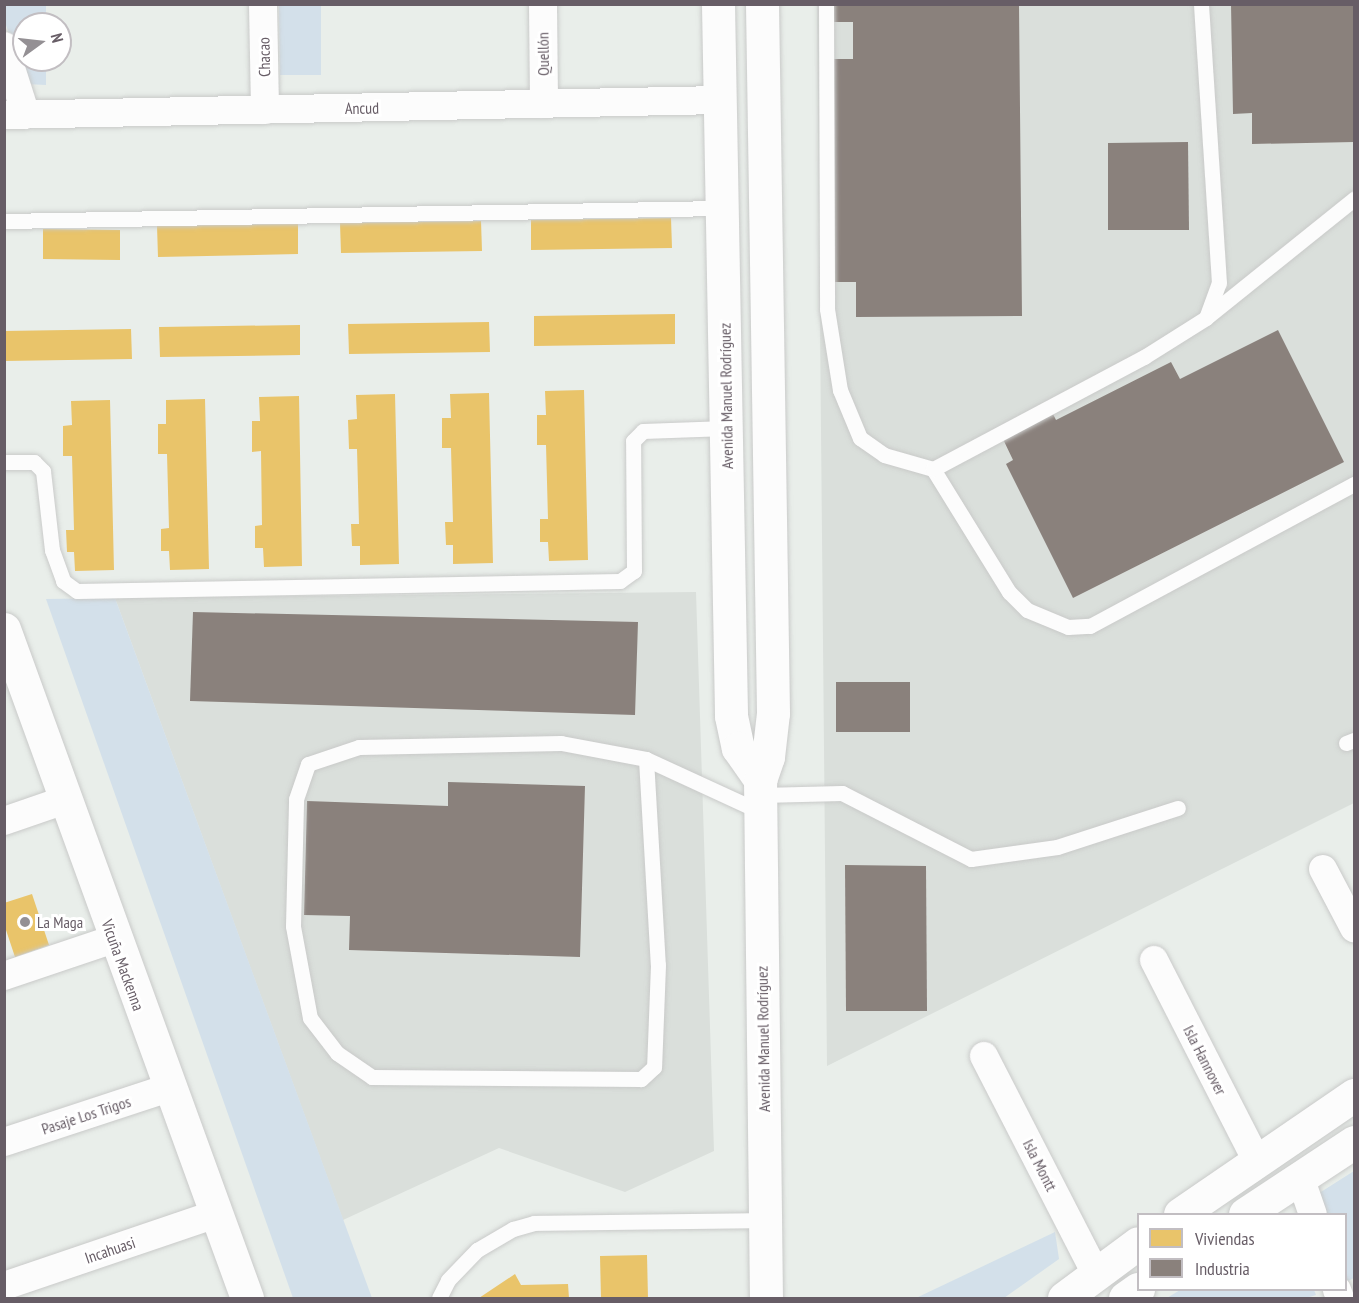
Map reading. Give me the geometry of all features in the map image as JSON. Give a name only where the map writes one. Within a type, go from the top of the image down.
[{"type":"main road","name":"Avenida Manuel Rodríguez","points":[[718,4],[731,716],[738,748],[760,795]]},
{"type":"main road","name":"Avenida Manuel Rodríguez","points":[[762,4],[773,714],[768,757],[760,795],[766,1299]]},
{"type":"main road","points":[[720,107],[764,147]]},
{"type":"main road","points":[[724,324],[768,355]]},
{"type":"main road","name":"Vicuña Mackenna","points":[[7,646],[247,1299]]},
{"type":"main road","points":[[1183,1213],[1354,1095]]},
{"type":"main road","points":[[1248,1213],[1354,1142]]},
{"type":"main road","points":[[1064,1299],[1137,1245]]},
{"type":"main road","points":[[1125,1299],[1137,1290]]},
{"type":"street","name":"Chacao","points":[[263,4],[265,110]]},
{"type":"street","name":"Quellón","points":[[543,4],[544,104]]},
{"type":"street","points":[[4,46],[15,115]]},
{"type":"street","name":"Ancud","points":[[15,115],[544,104],[720,107]]},
{"type":"street","points":[[4,821],[65,800]]},
{"type":"street","points":[[1323,869],[1354,928]]},
{"type":"street","points":[[4,976],[114,939]]},
{"type":"street","name":"Isla Hannover","points":[[1154,960],[1257,1161]]},
{"type":"street","name":"Isla Montt","points":[[984,1056],[1096,1274]]},
{"type":"street","name":"Pasaje Los Trigos","points":[[4,1142],[168,1088]]},
{"type":"street","points":[[1300,1177],[1311,1213]]},
{"type":"street","name":"Incahuasi","points":[[4,1286],[215,1214]]},
{"type":"lane","points":[[826,4],[828,309],[840,390],[860,438],[884,455],[933,469],[1009,592],[1027,610],[1068,627],[1090,626],[1354,484]]},
{"type":"lane","points":[[1202,4],[1219,283],[1206,318]]},
{"type":"lane","points":[[933,469],[1144,357],[1206,318],[1354,199]]},
{"type":"lane","points":[[4,220],[722,208]]},
{"type":"lane","points":[[4,462],[34,462],[44,471],[52,550],[63,581],[77,591],[620,580],[634,571],[633,441],[643,431],[726,428]]},
{"type":"lane","points":[[646,759],[658,964],[654,1067],[641,1079],[372,1077],[337,1053],[310,1018],[293,926],[296,799],[308,764],[359,747],[561,743],[646,759],[760,795],[842,793],[971,859],[1057,847],[1178,808]]},
{"type":"lane","points":[[439,1299],[448,1280],[477,1250],[513,1229],[534,1223],[765,1220]]},
{"type":"shaded area","points":[[4,5],[46,5],[46,12],[12,12],[12,43],[5,22]]},
{"type":"shaded area","points":[[279,5],[321,5],[321,75],[280,75]]},
{"type":"shaded area","points":[[817,5],[1354,5],[1354,803],[827,1066]]},
{"type":"shaded area","points":[[22,72],[46,72],[46,85],[26,84]]},
{"type":"shaded area","points":[[696,592],[714,1151],[625,1192],[499,1148],[343,1220],[115,598]]},
{"type":"shaded area","points":[[115,598],[372,1298],[293,1298],[46,599]]},
{"type":"shaded area","points":[[1354,1171],[1354,1278],[1347,1282],[1347,1213],[1320,1213],[1313,1197]]},
{"type":"shaded area","points":[[1055,1232],[1059,1259],[1004,1298],[916,1298]]},
{"type":"shaded area","points":[[1178,1291],[1314,1291],[1316,1295],[1306,1298],[1167,1298]]},
{"type":"building: Viviendas","points":[[671,218],[672,248],[531,250],[531,220]]},
{"type":"building: Viviendas","points":[[481,221],[482,251],[341,253],[340,223]]},
{"type":"building: Viviendas","points":[[298,224],[298,254],[158,257],[157,226]]},
{"type":"building: Viviendas","points":[[43,229],[120,230],[120,260],[43,259]]},
{"type":"building: Viviendas","points":[[675,314],[675,344],[534,346],[534,316]]},
{"type":"building: Viviendas","points":[[489,322],[490,352],[349,354],[348,324]]},
{"type":"building: Viviendas","points":[[300,325],[300,355],[160,357],[159,327]]},
{"type":"building: Viviendas","points":[[131,329],[132,359],[4,361],[4,331]]},
{"type":"building: Viviendas","points":[[584,390],[588,560],[549,561],[548,542],[540,542],[540,519],[548,519],[546,445],[537,445],[537,415],[546,415],[545,391]]},
{"type":"building: Viviendas","points":[[489,393],[493,563],[453,564],[453,545],[446,545],[445,522],[453,522],[451,448],[442,448],[442,418],[451,418],[450,394]]},
{"type":"building: Viviendas","points":[[395,394],[399,564],[360,565],[360,546],[352,546],[351,524],[359,524],[357,449],[349,449],[348,420],[357,419],[356,395]]},
{"type":"building: Viviendas","points":[[299,396],[302,566],[264,567],[263,548],[255,548],[255,526],[262,525],[261,451],[252,452],[252,421],[260,421],[259,397]]},
{"type":"building: Viviendas","points":[[205,399],[209,569],[170,570],[169,551],[161,551],[161,529],[169,528],[167,454],[158,454],[158,424],[166,424],[166,400]]},
{"type":"building: Viviendas","points":[[110,400],[114,570],[75,571],[74,552],[67,552],[66,530],[74,530],[72,456],[63,456],[63,426],[72,425],[71,401]]},
{"type":"building: Viviendas","points":[[32,894],[49,945],[15,957],[4,924],[4,903]]},
{"type":"building: Viviendas","points":[[647,1255],[648,1298],[601,1298],[600,1256]]},
{"type":"building: Viviendas","points":[[515,1274],[521,1285],[568,1284],[569,1298],[479,1298]]},
{"type":"building: Industria","points":[[1231,4],[1354,4],[1354,142],[1252,144],[1252,113],[1233,114]]},
{"type":"building: Industria","points":[[1019,5],[1022,316],[856,317],[856,282],[832,282],[829,59],[853,59],[853,22],[829,22],[828,6]]},
{"type":"building: Industria","points":[[1188,142],[1189,230],[1108,230],[1108,143]]},
{"type":"building: Industria","points":[[1278,330],[1344,462],[1073,598],[1006,464],[1013,460],[1002,437],[1052,412],[1056,420],[1171,362],[1180,379]]},
{"type":"building: Industria","points":[[193,612],[638,622],[635,715],[190,701]]},
{"type":"building: Industria","points":[[836,682],[910,682],[910,732],[836,732]]},
{"type":"building: Industria","points":[[448,782],[585,786],[580,957],[349,950],[350,916],[304,915],[307,801],[448,806]]},
{"type":"building: Industria","points":[[845,865],[926,866],[927,1011],[846,1011]]},
{"type":"place","name":"La Maga","points":[[25,922]]}]
